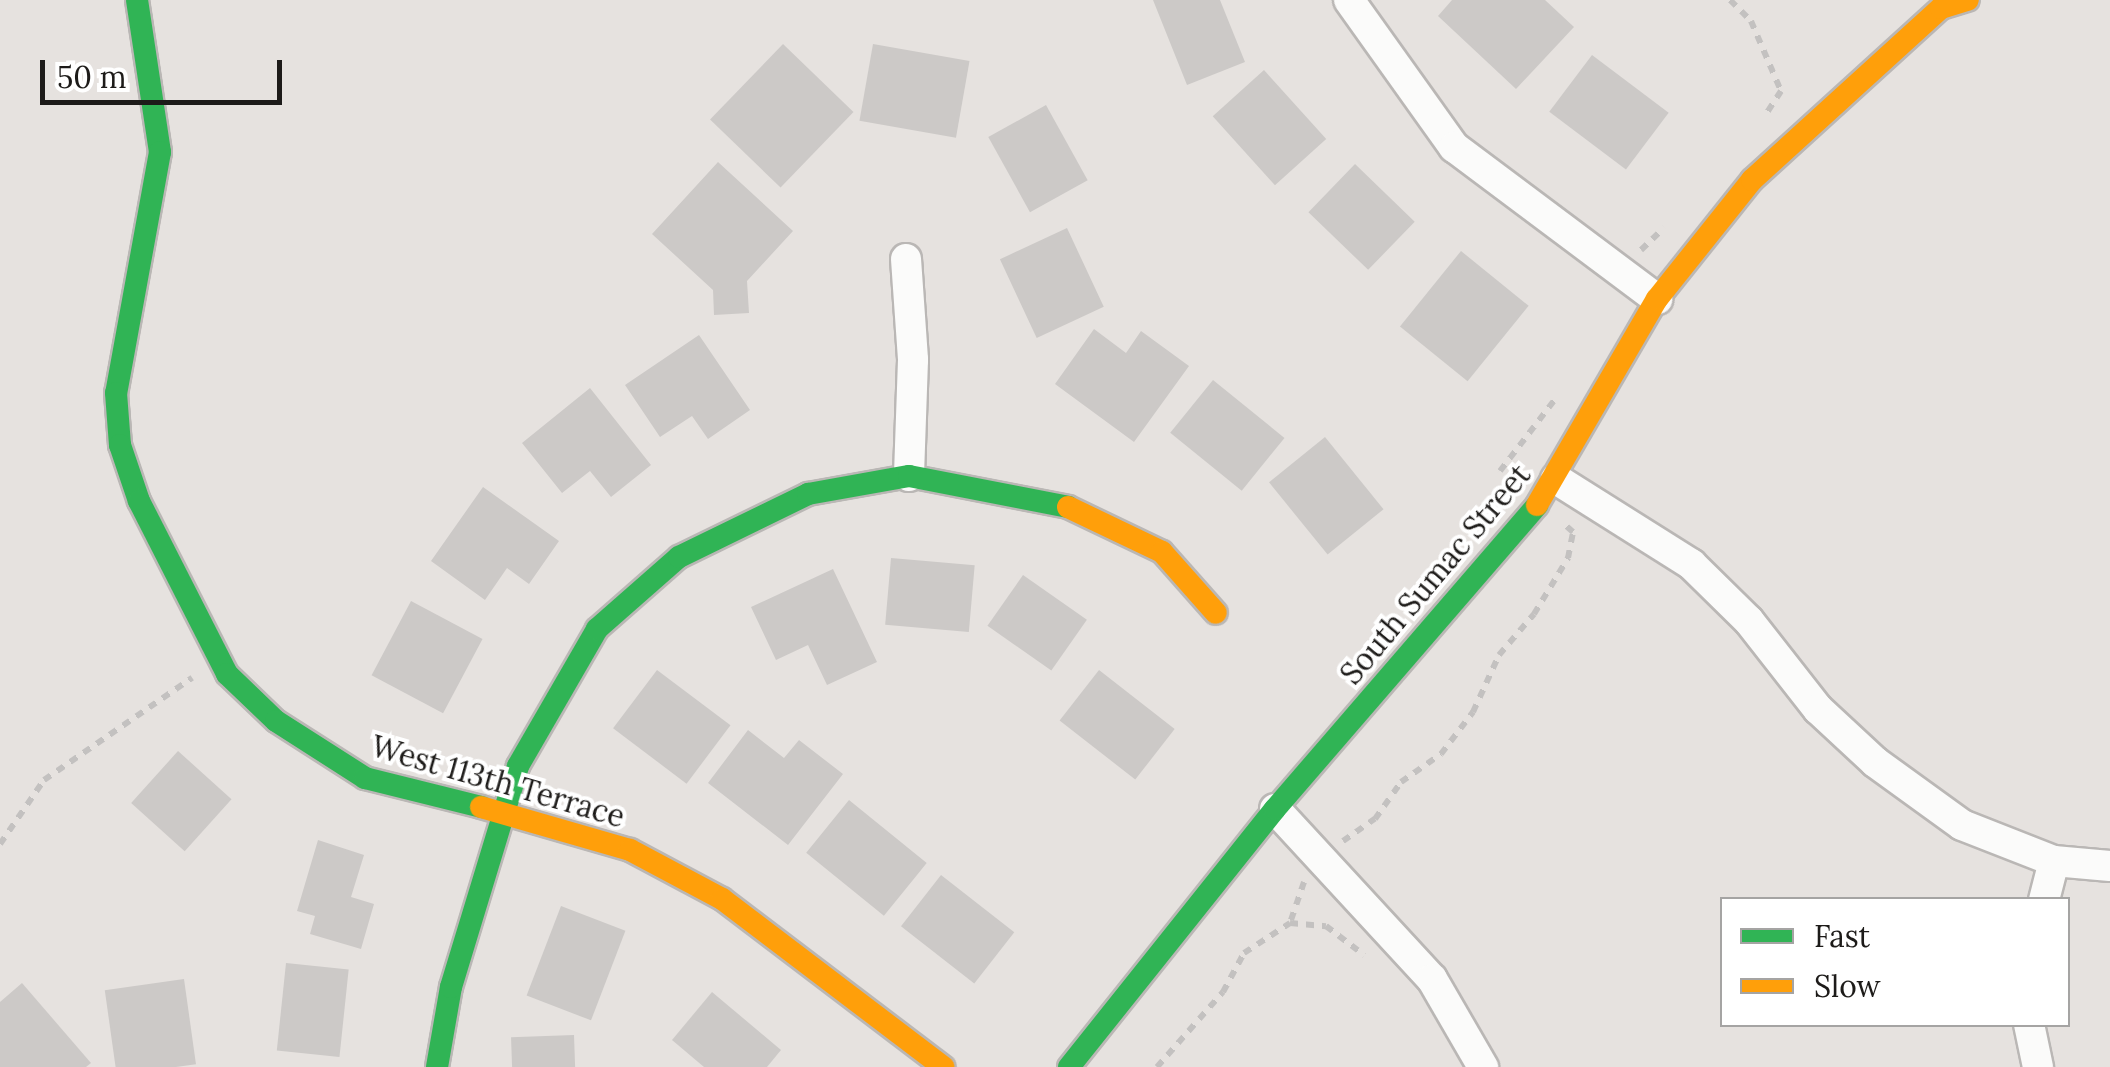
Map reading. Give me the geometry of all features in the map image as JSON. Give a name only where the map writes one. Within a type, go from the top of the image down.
[{"type":"street","name":"West 113th Terrace","points":[[137,0],[160,152],[116,393],[120,445],[138,501],[221,664],[276,721],[364,778],[502,812],[630,850],[722,899],[942,1067]]},
{"type":"street","points":[[1350,0],[1454,148],[1657,299]]},
{"type":"street","name":"South Sumac Street","points":[[1069,1067],[1275,809],[1498,556],[1556,479],[1657,299],[1752,180],[1944,4],[1968,0]]},
{"type":"street","points":[[906,259],[913,360],[909,476]]},
{"type":"street","points":[[436,1067],[451,987],[502,812],[535,733],[597,629],[678,557],[808,494],[909,476],[1062,504],[1162,552],[1216,613]]},
{"type":"street","points":[[1556,479],[1691,564],[1749,621],[1818,709],[1875,762],[1962,825],[2054,860],[2110,866]]},
{"type":"street","points":[[1275,809],[1432,980],[1483,1067]]},
{"type":"street","points":[[2045,897],[2054,860]]},
{"type":"street","points":[[2030,1027],[2038,1067]]},
{"type":"path","points":[[0,844],[44,780],[165,691],[221,664]]},
{"type":"path","points":[[1156,1067],[1223,992],[1244,953],[1290,922],[1320,856]]},
{"type":"path","points":[[1290,922],[1326,926],[1372,964]]},
{"type":"building","points":[[1153,0],[1220,0],[1245,62],[1187,85]]},
{"type":"building","points":[[1452,0],[1545,0],[1574,27],[1516,89],[1438,16]]},
{"type":"building","points":[[783,44],[853,112],[781,188],[710,120]]},
{"type":"building","points":[[873,44],[970,61],[956,138],[859,121]]},
{"type":"building","points":[[1592,55],[1669,113],[1626,169],[1549,112]]},
{"type":"building","points":[[1264,70],[1326,139],[1275,185],[1213,116]]},
{"type":"building","points":[[1046,105],[1088,180],[1030,212],[988,137]]},
{"type":"building","points":[[718,162],[793,231],[747,281],[749,313],[714,315],[713,290],[652,234]]},
{"type":"building","points":[[1355,164],[1415,222],[1368,270],[1308,212]]},
{"type":"building","points":[[1067,228],[1104,307],[1037,338],[1000,259]]},
{"type":"building","points":[[1461,251],[1529,306],[1468,381],[1400,326]]},
{"type":"building","points":[[1094,329],[1126,353],[1141,331],[1189,366],[1134,442],[1055,384]]},
{"type":"building","points":[[699,335],[750,410],[708,439],[692,416],[660,437],[625,385]]},
{"type":"building","points":[[1213,380],[1284,438],[1242,491],[1170,433]]},
{"type":"building","points":[[590,388],[651,465],[611,497],[590,471],[562,493],[522,443]]},
{"type":"building","points":[[1325,437],[1384,509],[1328,555],[1269,482]]},
{"type":"building","points":[[483,487],[559,541],[529,584],[507,568],[485,600],[431,561]]},
{"type":"building","points":[[891,558],[975,565],[969,632],[885,625]]},
{"type":"building","points":[[833,569],[877,662],[827,685],[808,645],[776,660],[751,607]]},
{"type":"building","points":[[1023,575],[1087,620],[1051,671],[987,626]]},
{"type":"building","points":[[411,601],[483,639],[443,713],[372,675]]},
{"type":"building","points":[[657,670],[730,725],[687,784],[613,728]]},
{"type":"building","points":[[1099,670],[1175,729],[1135,780],[1060,720]]},
{"type":"building","points":[[748,730],[784,758],[799,740],[843,774],[788,845],[708,783]]},
{"type":"building","points":[[178,751],[232,799],[185,851],[131,803]]},
{"type":"building","points":[[849,800],[927,863],[884,916],[806,853]]},
{"type":"building","points":[[318,840],[364,855],[351,897],[374,904],[361,949],[310,934],[315,916],[297,911]]},
{"type":"building","points":[[941,875],[1014,932],[974,983],[901,926]]},
{"type":"building","points":[[561,906],[625,931],[591,1020],[527,996]]},
{"type":"building","points":[[286,963],[349,970],[339,1057],[277,1051]]},
{"type":"building","points":[[184,979],[196,1064],[116,1067],[105,990]]},
{"type":"building","points":[[22,983],[91,1063],[86,1067],[0,1067],[0,1002]]},
{"type":"building","points":[[712,992],[781,1050],[767,1067],[704,1067],[672,1040]]},
{"type":"building","points":[[574,1035],[575,1067],[512,1067],[511,1037]]},
{"type":"traffic: fast","points":[[137,0],[160,152],[116,393],[120,445],[139,501],[227,674],[276,721],[365,778],[481,807]]},
{"type":"traffic: fast","points":[[437,1067],[451,987],[518,766],[597,629],[679,557],[808,494],[909,476],[1068,507]]},
{"type":"traffic: fast","points":[[1069,1067],[1275,809],[1537,505]]},
{"type":"traffic: slow","points":[[1537,505],[1657,299],[1752,180],[1941,8],[1968,0]]},
{"type":"traffic: slow","points":[[1068,507],[1162,552],[1216,613]]},
{"type":"traffic: slow","points":[[481,807],[630,850],[722,899],[943,1067]]}]
